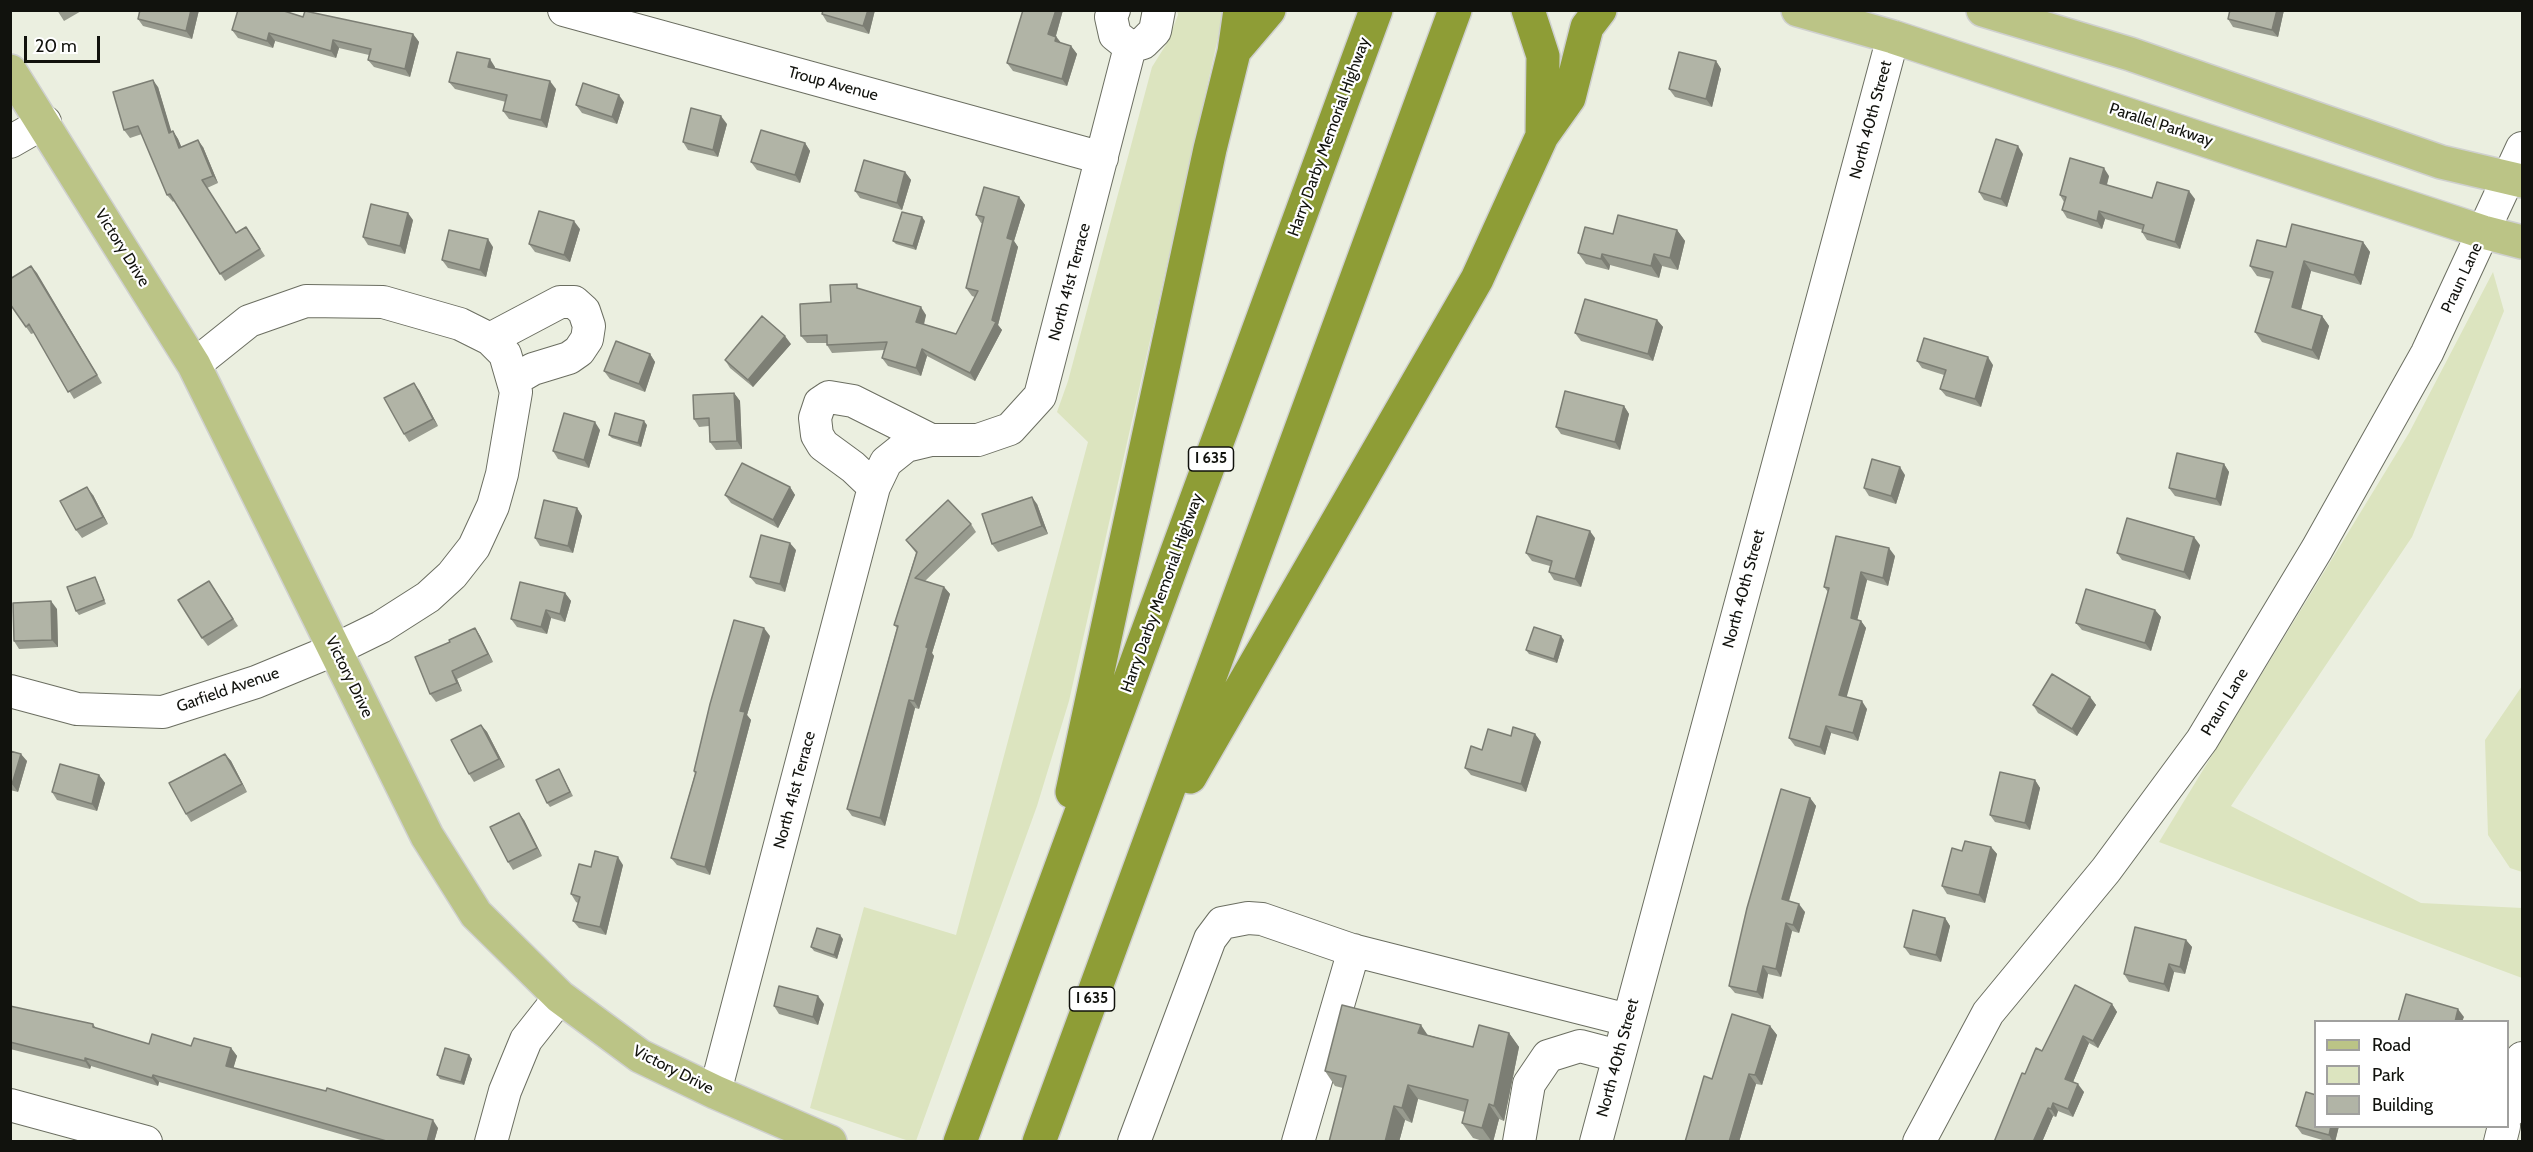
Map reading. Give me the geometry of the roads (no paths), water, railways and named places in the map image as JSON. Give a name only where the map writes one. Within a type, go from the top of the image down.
[{"type":"highway","points":[[1047,907],[1205,172],[1234,51],[1240,10]]},
{"type":"highway","points":[[1234,51],[1269,10]]},
{"type":"highway","name":"Harry Darby Memorial Highway","points":[[960,1142],[1376,10]]},
{"type":"highway","name":"I 635","points":[[1039,1142],[1455,10]]},
{"type":"highway","points":[[1528,10],[1543,56],[1542,136]]},
{"type":"highway","points":[[1144,857],[1477,279],[1542,136],[1569,98],[1587,27],[1600,10]]},
{"type":"main road","name":"Parallel Parkway","points":[[1798,10],[1893,37],[2483,232],[2523,242]]},
{"type":"main road","points":[[1983,10],[2130,54],[2441,162],[2518,168]]},
{"type":"main road","name":"Victory Drive","points":[[10,71],[45,122],[195,364],[427,836],[476,914],[560,998],[640,1056],[715,1092],[830,1142]]},
{"type":"street","name":"Troup Avenue","points":[[564,10],[1102,158]]},
{"type":"street","points":[[1114,10],[1111,17],[1115,35],[1130,47],[1143,43],[1155,31],[1159,10]]},
{"type":"street","name":"North 40th Street","points":[[1596,1142],[1893,37]]},
{"type":"street","name":"North 41st Terrace","points":[[715,1092],[874,487],[886,462],[906,446],[931,440],[978,440],[1010,429],[1040,396],[1130,47]]},
{"type":"street","points":[[10,142],[45,122]]},
{"type":"street","name":"Praun Lane","points":[[1919,1142],[1988,1013],[2106,870],[2202,740],[2317,549],[2427,353],[2483,232],[2518,168]]},
{"type":"street","points":[[195,364],[249,321],[306,301],[383,302],[460,324],[503,357],[533,369],[569,358],[579,351],[587,339],[590,326],[584,311],[574,302],[560,302],[503,357]]},
{"type":"street","name":"Garfield Avenue","points":[[10,691],[77,710],[163,712],[256,682],[336,649],[381,627],[428,597],[452,575],[474,547],[493,506],[502,474],[516,392],[503,357]]},
{"type":"street","name":"North 41st Terrace","points":[[874,487],[853,467],[823,446],[817,435],[814,418],[820,403],[829,397],[853,401],[931,440]]},
{"type":"street","points":[[1134,1142],[1210,939],[1222,923],[1248,918],[1262,919],[1354,950],[1628,1020]]},
{"type":"street","points":[[1298,1142],[1354,950]]},
{"type":"street","points":[[491,1142],[505,1091],[526,1040],[560,998]]},
{"type":"street","points":[[1519,1142],[1529,1084],[1548,1056],[1580,1046],[1618,1056]]},
{"type":"street","points":[[2509,1109],[2523,1058]]},
{"type":"street","points":[[10,1105],[146,1142]]}]
